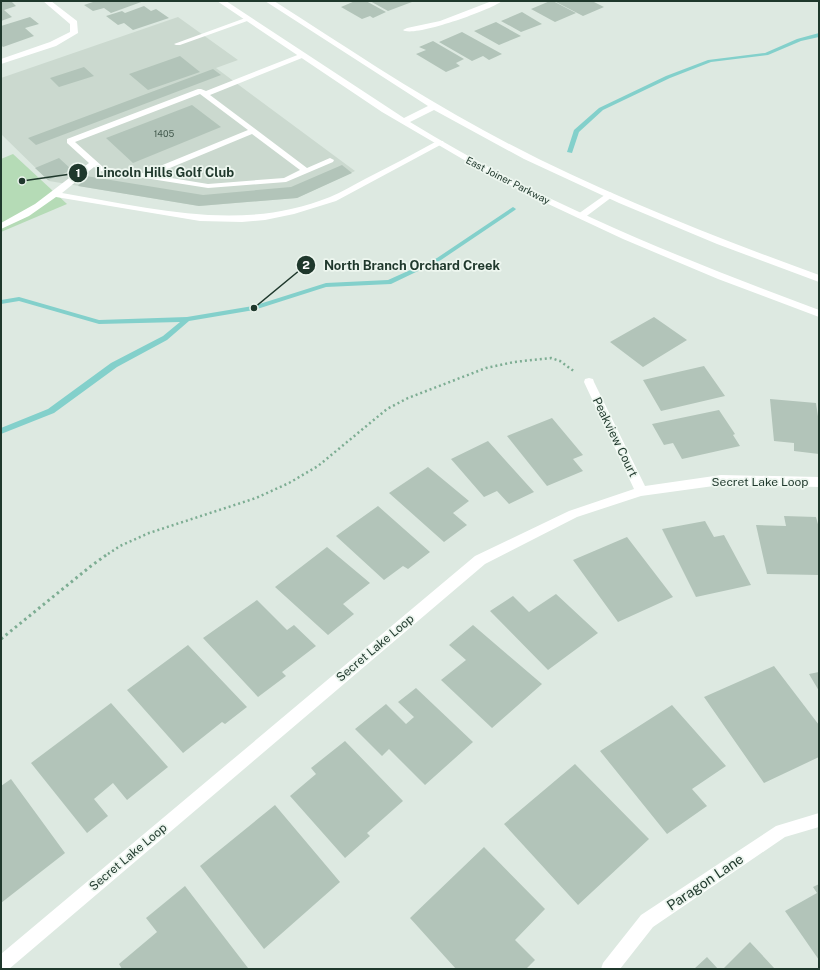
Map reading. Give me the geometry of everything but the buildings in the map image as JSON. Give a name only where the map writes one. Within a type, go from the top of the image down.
[{"type":"main road","points":[[1,62],[53,44],[74,33],[74,22],[47,1]]},
{"type":"main road","name":"East Joiner Parkway","points":[[221,1],[404,122],[500,176],[581,216],[705,271],[819,314]]},
{"type":"main road","points":[[269,1],[435,106],[524,155],[609,195],[730,246],[819,279]]},
{"type":"main road","points":[[476,1],[485,6]]},
{"type":"main road","points":[[407,30],[432,27],[498,1]]},
{"type":"main road","points":[[404,122],[435,106]]},
{"type":"main road","name":"Peakview Court","points":[[589,382],[641,491]]},
{"type":"main road","name":"Secret Lake Loop","points":[[1,965],[480,560],[573,514],[641,491],[721,480],[819,482]]},
{"type":"main road","name":"Paragon Lane","points":[[609,969],[647,921],[781,831],[819,820]]},
{"type":"lane","points":[[178,44],[248,19]]},
{"type":"lane","points":[[205,94],[303,56]]},
{"type":"lane","points":[[306,171],[201,91],[70,141],[100,169],[208,186],[286,180],[306,171],[330,160]]},
{"type":"lane","points":[[143,176],[253,130]]},
{"type":"lane","points":[[53,194],[200,218],[242,219],[265,217],[291,212],[333,199],[440,143]]},
{"type":"lane","points":[[1,226],[21,216],[94,163]]},
{"type":"lane","points":[[581,216],[609,195]]},
{"type":"path","points":[[1,639],[91,566],[120,546],[149,533],[256,498],[288,483],[318,466],[387,409],[408,398],[486,368],[535,359],[551,358],[560,361],[589,382]]},
{"type":"shaded area","points":[[178,17],[238,60],[216,68],[355,171],[297,198],[199,206],[49,181],[1,134],[1,78]]},
{"type":"green space","points":[[13,154],[67,204],[1,232],[1,159]]},
{"type":"waterway","points":[[570,152],[576,131],[601,109],[668,77],[710,61],[766,54],[799,40],[819,35]]},
{"type":"waterway","points":[[187,319],[254,308],[326,285],[389,282],[439,259],[513,209]]},
{"type":"waterway","points":[[1,302],[19,299],[99,322],[187,319]]},
{"type":"waterway","points":[[1,431],[51,411],[114,365],[165,338],[187,319]]},
{"type":"place","name":"Lincoln Hills Golf Club","points":[[22,181]]},
{"type":"place","name":"North Branch Orchard Creek","points":[[254,308]]}]
